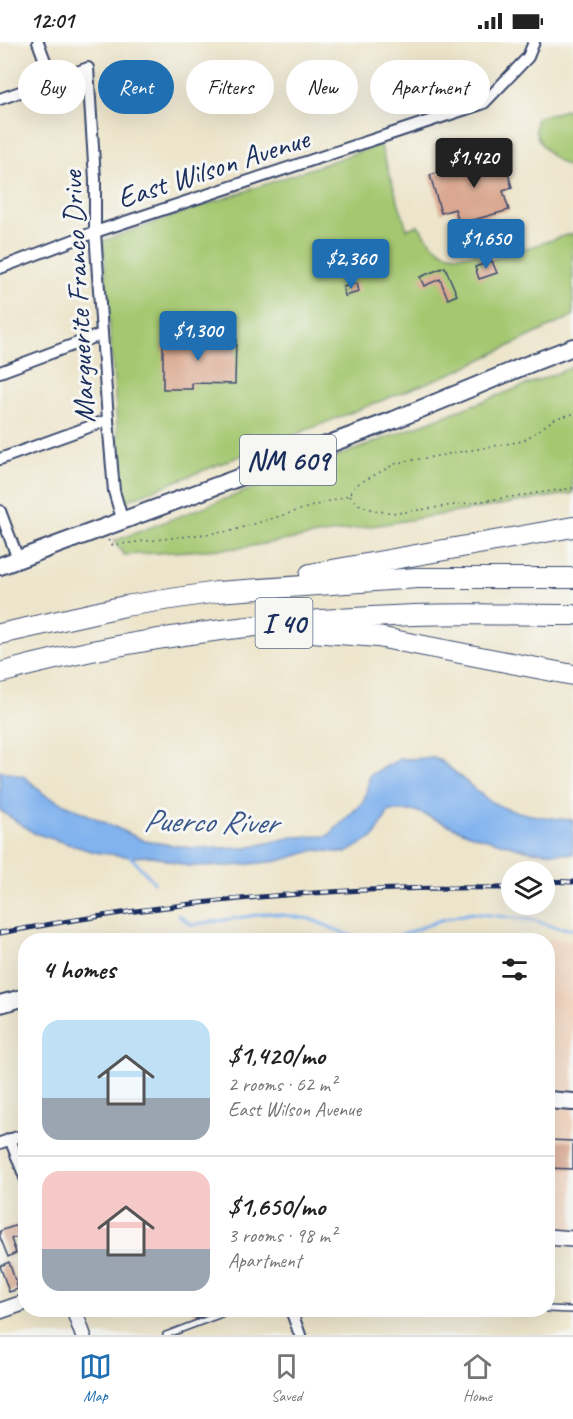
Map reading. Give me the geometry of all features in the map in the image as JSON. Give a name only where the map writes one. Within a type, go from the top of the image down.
[{"type":"highway","points":[[125,606],[573,527]]},
{"type":"highway","name":"I 40","points":[[0,634],[125,606],[217,592],[417,578],[573,578]]},
{"type":"highway","name":"I 40","points":[[0,673],[85,652],[151,640],[289,622],[415,615],[573,615]]},
{"type":"highway","points":[[151,640],[333,633],[378,637],[573,675]]},
{"type":"main road","name":"NM 609","points":[[0,566],[394,420],[573,347]]},
{"type":"main road","points":[[0,1004],[18,999]]},
{"type":"main road","points":[[555,1101],[573,1102]]},
{"type":"main road","points":[[555,1238],[573,1239]]},
{"type":"main road","points":[[0,1311],[18,1305]]},
{"type":"main road","points":[[77,1317],[83,1335]]},
{"type":"street","points":[[38,42],[45,60]]},
{"type":"street","name":"East Wilson Avenue","points":[[0,268],[95,232],[484,103],[528,57],[534,42]]},
{"type":"street","name":"Marguerite Franco Drive","points":[[86,69],[88,68],[95,179],[95,232],[108,420],[114,491],[123,522]]},
{"type":"street","points":[[0,99],[18,92]]},
{"type":"street","points":[[0,372],[102,334]]},
{"type":"street","points":[[0,459],[108,420]]},
{"type":"street","points":[[0,510],[18,559]]},
{"type":"street","points":[[5,1141],[18,1165]]},
{"type":"street","points":[[294,1317],[300,1335]]},
{"type":"lane","points":[[555,1309],[573,1310]]},
{"type":"lane","points":[[166,1335],[214,1317]]},
{"type":"path","points":[[100,530],[112,545],[231,531],[349,495],[356,485],[397,463],[523,441],[556,418],[573,414]]},
{"type":"path","points":[[349,495],[358,504],[380,512],[398,513],[573,488]]},
{"type":"shaded area","points":[[555,939],[573,941],[573,1239],[555,1238]]},
{"type":"green space","points":[[573,108],[573,169],[556,159],[538,139],[536,118]]},
{"type":"green space","points":[[380,144],[407,229],[418,225],[430,241],[442,251],[457,255],[477,253],[482,263],[573,233],[573,316],[457,371],[123,502],[103,241]]},
{"type":"green space","points":[[573,367],[573,493],[239,548],[124,555],[114,541]]},
{"type":"water","points":[[436,758],[496,804],[528,814],[573,820],[573,854],[531,851],[472,835],[416,811],[389,811],[374,837],[346,853],[316,850],[278,861],[230,866],[188,866],[153,856],[132,857],[94,852],[34,833],[0,810],[0,771],[25,777],[45,795],[145,841],[192,848],[247,848],[293,837],[328,836],[364,801],[370,775],[400,759]]},
{"type":"building","points":[[503,154],[512,188],[503,191],[509,210],[459,224],[455,209],[441,213],[430,175]]},
{"type":"building","points":[[492,261],[497,273],[479,279],[475,267]]},
{"type":"building","points":[[445,267],[457,295],[448,299],[440,279],[424,286],[420,277]]},
{"type":"building","points":[[357,283],[359,292],[345,296],[343,287]]},
{"type":"building","points":[[163,337],[236,338],[235,384],[192,383],[192,389],[163,389]]},
{"type":"building","points":[[555,1140],[573,1141],[573,1169],[555,1168]]},
{"type":"building","points":[[18,1225],[18,1237],[11,1239],[16,1253],[8,1257],[0,1237],[0,1231]]},
{"type":"building","points":[[9,1262],[18,1289],[9,1292],[0,1266]]},
{"type":"waterway","points":[[129,855],[154,882]]},
{"type":"waterway","points":[[178,915],[192,925],[269,913],[310,919],[344,933]]},
{"type":"waterway","points":[[407,933],[441,920],[471,913],[533,920],[554,927],[573,929]]},
{"type":"railway","points":[[555,881],[573,882]]},
{"type":"railway","points":[[0,933],[127,912],[255,897],[383,889],[501,888]]},
{"type":"water label","name":"Puerco River","points":[[210,821]]}]
